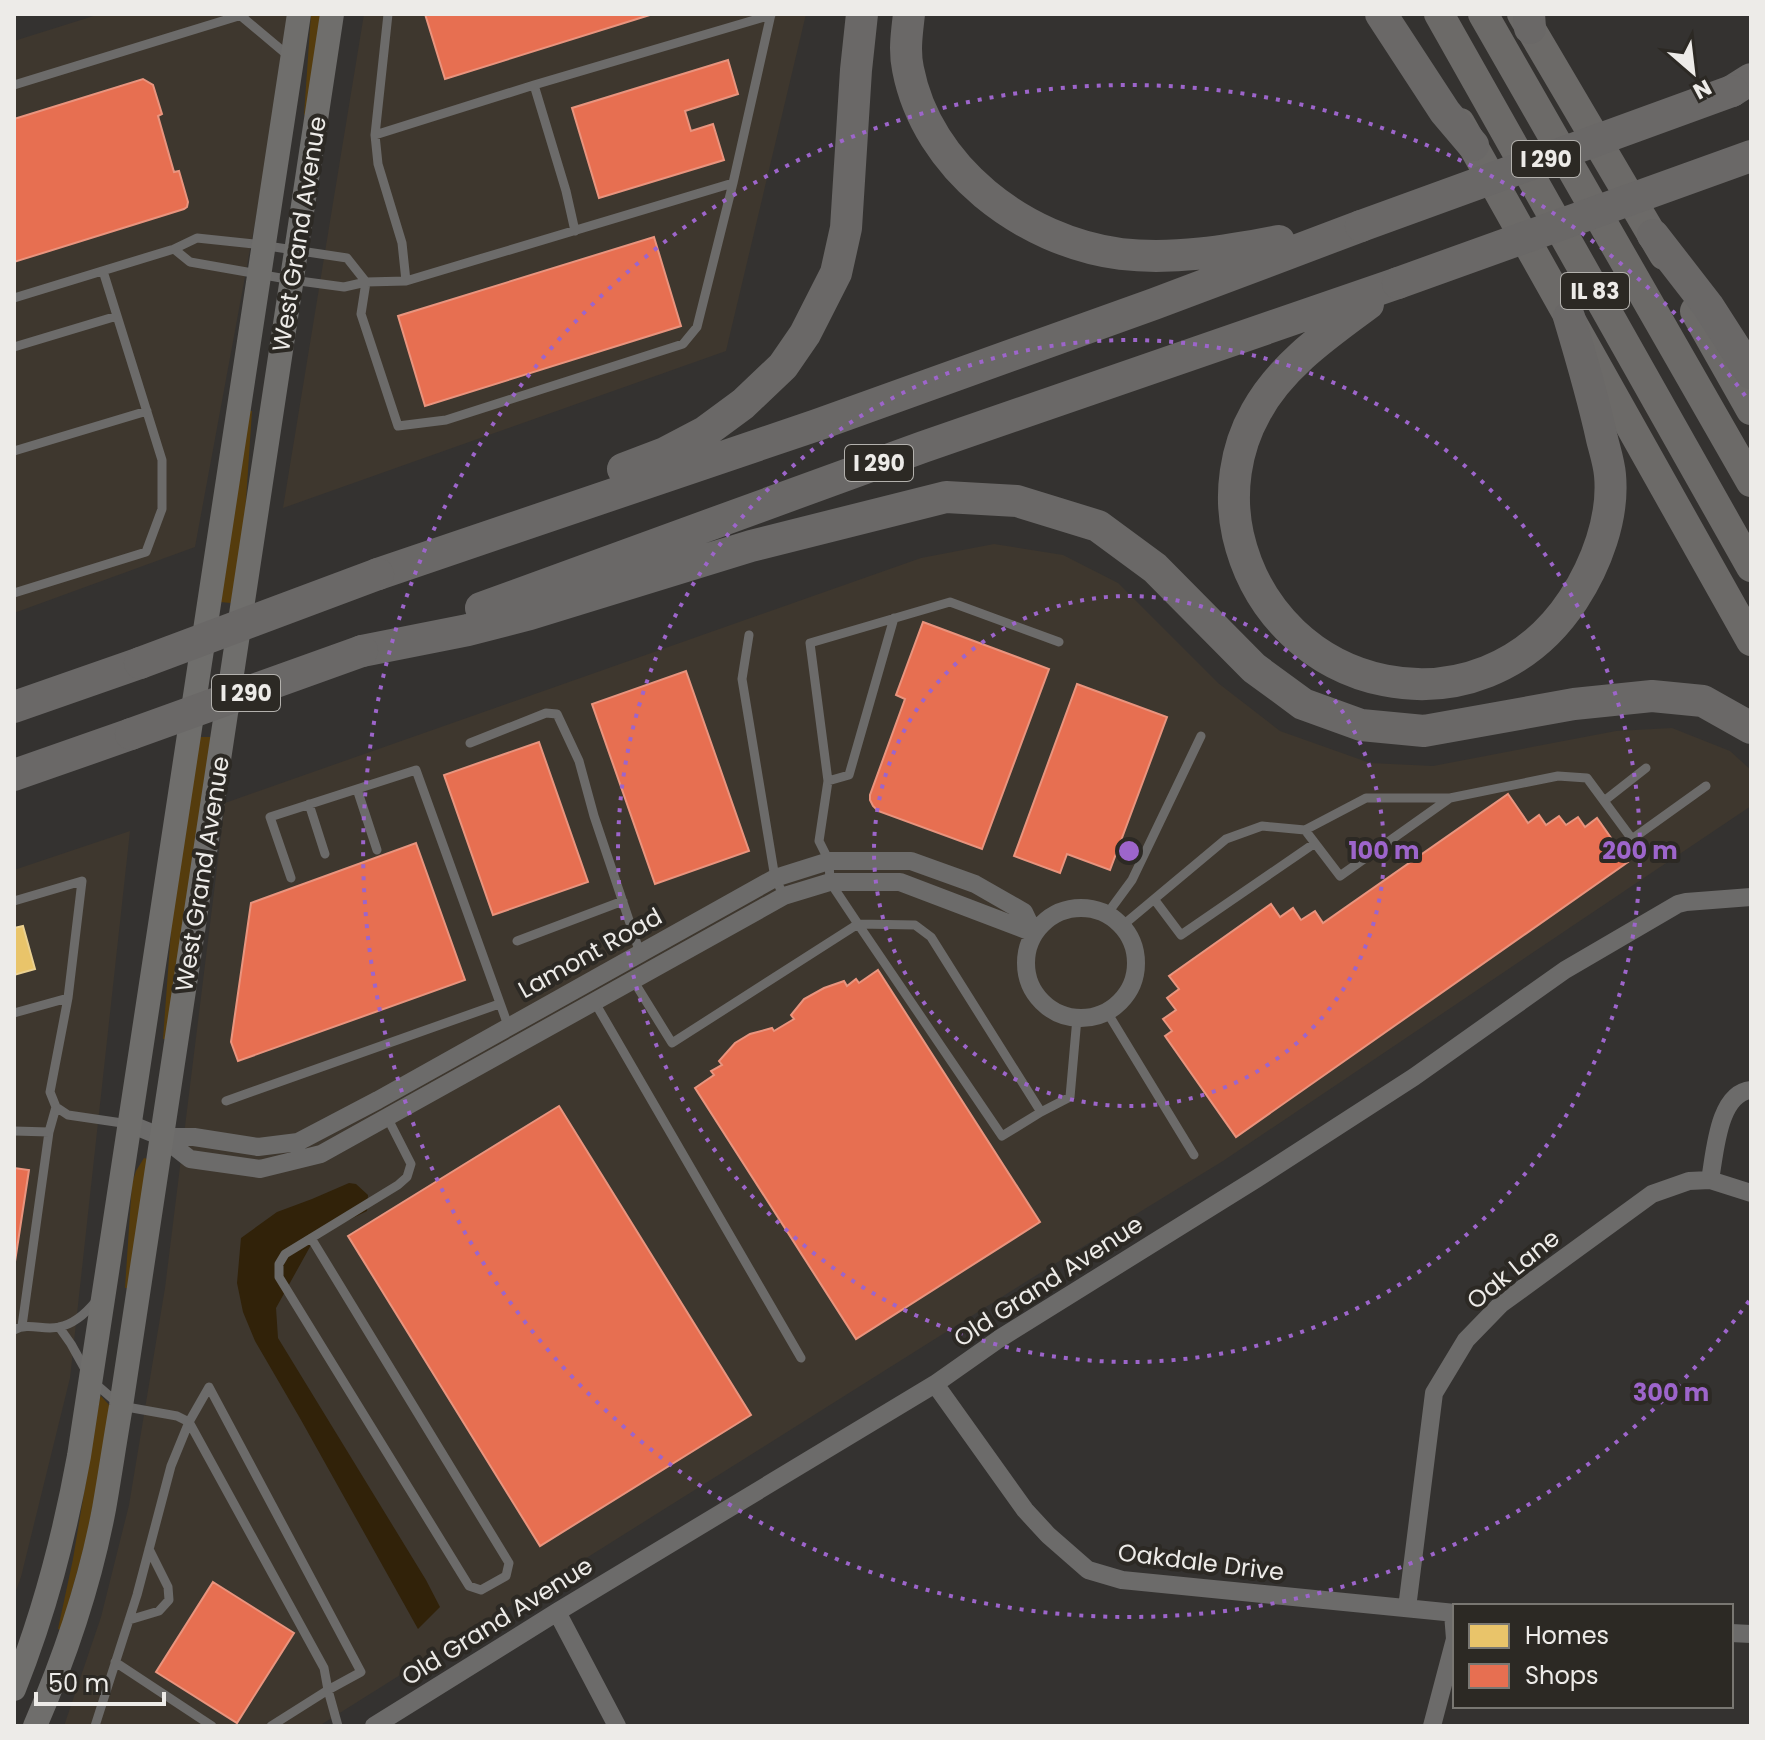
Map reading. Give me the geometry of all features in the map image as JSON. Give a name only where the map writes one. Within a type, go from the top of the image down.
[{"type":"highway","points":[[378,574],[470,526],[665,453],[731,414],[783,366],[805,334],[836,273],[846,228],[862,14]]},
{"type":"highway","points":[[909,14],[907,67],[927,124],[960,171],[1001,206],[1034,226],[1091,247],[1120,254],[1153,256],[1256,246],[1361,226]]},
{"type":"highway","points":[[1381,14],[1445,112],[1473,145]]},
{"type":"highway","points":[[1398,14],[1751,641]]},
{"type":"highway","name":"IL 83","points":[[1439,14],[1751,567]]},
{"type":"highway","name":"IL 83","points":[[1483,14],[1751,482]]},
{"type":"highway","points":[[1527,19],[1751,410]]},
{"type":"highway","name":"I 290","points":[[14,707],[378,574],[832,420],[1745,85]]},
{"type":"highway","name":"I 290","points":[[14,775],[923,447],[1398,283],[1751,156]]},
{"type":"highway","points":[[1653,235],[1708,306],[1751,373]]},
{"type":"highway","points":[[1398,283],[1336,328],[1285,371],[1257,410],[1246,432],[1234,485],[1235,521],[1242,551],[1255,584],[1272,610],[1290,631],[1328,660],[1378,680],[1441,683],[1474,676],[1503,664],[1548,632],[1580,589],[1603,535],[1610,475],[1595,406],[1569,317]]},
{"type":"highway","points":[[362,651],[530,614],[751,546],[946,497],[989,499],[1017,501],[1098,526],[1155,568],[1254,668],[1303,704],[1361,725],[1424,731],[1574,704],[1652,696],[1703,701],[1751,728]]},
{"type":"main road","name":"West Grand Avenue","points":[[14,1689],[32,1644],[58,1558],[91,1380],[299,14]]},
{"type":"main road","name":"West Grand Avenue","points":[[35,1726],[60,1664],[87,1580],[103,1511],[332,14]]},
{"type":"street","name":"Lamont Road","points":[[162,1137],[194,1137],[258,1147],[298,1142],[775,878],[829,861],[911,861],[975,884],[1024,912],[1034,933]]},
{"type":"street","name":"Lamont Road","points":[[130,1124],[162,1137],[190,1159],[260,1169],[321,1154],[784,896],[830,882],[900,882],[1034,933]]},
{"type":"street","name":"Old Grand Avenue","points":[[374,1726],[935,1384],[999,1339],[1414,1077],[1565,970],[1678,904],[1751,897]]},
{"type":"street","points":[[1092,908],[1115,920],[1131,940],[1136,956],[1130,988],[1120,1002],[1107,1012],[1077,1018],[1058,1014],[1042,1003],[1031,988],[1025,969],[1027,950],[1034,933],[1045,920],[1059,912],[1092,908]]},
{"type":"street","points":[[1710,1180],[1720,1125],[1730,1099],[1751,1090]]},
{"type":"street","name":"Oak Lane","points":[[1407,1608],[1434,1393],[1466,1340],[1501,1304],[1644,1199],[1689,1181],[1710,1180],[1751,1193]]},
{"type":"street","name":"Oakdale Drive","points":[[935,1384],[1025,1510],[1088,1570],[1122,1580],[1453,1613]]},
{"type":"street","points":[[557,1612],[617,1726]]},
{"type":"street","points":[[1432,1726],[1453,1647]]},
{"type":"lane","points":[[388,14],[375,135],[378,164],[402,243],[406,281]]},
{"type":"lane","points":[[14,298],[174,249],[197,238],[347,258],[366,282],[361,314],[398,426],[446,420],[683,344],[697,327],[771,14],[375,135]]},
{"type":"lane","points":[[14,85],[243,15],[292,58]]},
{"type":"lane","points":[[534,85],[575,231]]},
{"type":"lane","points":[[174,249],[190,262],[292,280],[344,287],[366,282],[406,281],[733,183]]},
{"type":"lane","points":[[14,593],[146,552],[162,509],[162,460],[103,271]]},
{"type":"lane","points":[[14,347],[117,316]]},
{"type":"lane","points":[[14,451],[147,411]]},
{"type":"lane","points":[[1059,642],[950,602],[810,643],[828,781],[819,841],[829,861],[830,882],[1002,1136],[1070,1097],[1077,1018]]},
{"type":"lane","points":[[828,781],[849,775],[894,618]]},
{"type":"lane","points":[[749,635],[742,679],[775,878],[784,896]]},
{"type":"lane","points":[[470,743],[546,713],[557,714],[579,761],[640,953]]},
{"type":"lane","points":[[1115,920],[1201,736]]},
{"type":"lane","points":[[1604,801],[1646,768]]},
{"type":"lane","points":[[291,878],[270,817],[416,770],[507,1026],[520,1044]]},
{"type":"lane","points":[[1115,920],[1154,899],[1226,839],[1262,826],[1305,830],[1366,798],[1450,798],[1558,776],[1587,778],[1632,839],[1706,786]]},
{"type":"lane","points":[[357,789],[377,850]]},
{"type":"lane","points":[[1305,830],[1340,876],[1450,798]]},
{"type":"lane","points":[[309,804],[325,854]]},
{"type":"lane","points":[[1154,899],[1181,935],[1315,843]]},
{"type":"lane","points":[[14,901],[82,881],[68,998],[50,1092],[56,1107],[68,1115],[130,1124]]},
{"type":"lane","points":[[966,906],[975,884]]},
{"type":"lane","points":[[517,941],[623,901]]},
{"type":"lane","points":[[633,980],[672,1043],[858,924],[915,925],[931,937],[1041,1112]]},
{"type":"lane","points":[[586,983],[801,1358]]},
{"type":"lane","points":[[14,1013],[68,998]]},
{"type":"lane","points":[[226,1101],[499,1004]]},
{"type":"lane","points":[[1107,1012],[1194,1155]]},
{"type":"lane","points":[[311,1238],[509,1563],[506,1576],[481,1590],[469,1586],[279,1277],[279,1264],[285,1254],[407,1177],[411,1164],[378,1100]]},
{"type":"lane","points":[[56,1107],[49,1132],[18,1328],[59,1327],[86,1313],[104,1290]]},
{"type":"lane","points":[[14,1131],[49,1132]]},
{"type":"lane","points":[[59,1327],[91,1380],[121,1406],[177,1416],[189,1422],[324,1668],[338,1726]]},
{"type":"lane","points":[[95,1726],[129,1620],[171,1466],[189,1422],[209,1387],[361,1672],[271,1726]]},
{"type":"lane","points":[[129,1620],[159,1611],[169,1600],[168,1587],[149,1549]]},
{"type":"lane","points":[[115,1662],[212,1726]]},
{"type":"shaded area","points":[[100,14],[288,14],[261,190],[195,547],[14,613],[14,41]]},
{"type":"shaded area","points":[[311,14],[321,14],[307,114],[304,115]]},
{"type":"shaded area","points":[[364,14],[806,14],[726,351],[283,508]]},
{"type":"shaded area","points":[[248,411],[252,411],[245,515],[231,603],[220,602]]},
{"type":"shaded area","points":[[994,544],[1063,555],[1118,583],[1218,683],[1280,731],[1370,763],[1433,766],[1616,731],[1672,728],[1730,751],[1751,770],[1751,806],[1223,1161],[319,1726],[64,1726],[101,1617],[129,1505],[165,1288],[225,803],[921,558]]},
{"type":"shaded area","points":[[199,737],[212,737],[166,1039],[163,1039],[172,917]]},
{"type":"shaded area","points":[[130,831],[70,1378],[14,1596],[14,870]]},
{"type":"shaded area","points":[[144,1158],[148,1159],[128,1288],[125,1288],[132,1183]]},
{"type":"shaded area","points":[[349,1183],[356,1184],[368,1195],[367,1211],[316,1236],[276,1308],[278,1338],[440,1607],[418,1629],[255,1341],[243,1312],[237,1283],[241,1238],[277,1212]]},
{"type":"shaded area","points":[[101,1396],[110,1406],[96,1490],[86,1540],[61,1630],[58,1629]]},
{"type":"building: Homes","points":[[23,926],[35,969],[14,975],[14,928]]},
{"type":"building: Shops","points":[[425,14],[653,14],[445,79]]},
{"type":"building: Shops","points":[[728,60],[738,94],[685,111],[691,131],[713,124],[724,160],[599,198],[572,108]]},
{"type":"building: Shops","points":[[143,79],[153,85],[162,114],[158,116],[174,172],[179,171],[187,207],[14,262],[14,119]]},
{"type":"building: Shops","points":[[654,237],[681,326],[425,406],[398,316]]},
{"type":"building: Shops","points":[[923,622],[1049,669],[982,849],[878,811],[870,800],[905,699],[896,695]]},
{"type":"building: Shops","points":[[686,671],[749,851],[655,884],[592,704]]},
{"type":"building: Shops","points":[[1077,684],[1167,717],[1110,870],[1067,854],[1060,873],[1014,856]]},
{"type":"building: Shops","points":[[539,742],[588,882],[493,915],[444,775]]},
{"type":"building: Shops","points":[[1508,794],[1528,823],[1539,815],[1546,825],[1559,816],[1566,825],[1578,817],[1585,827],[1597,818],[1628,862],[1236,1137],[1165,1036],[1172,1031],[1163,1019],[1176,1010],[1167,998],[1179,989],[1169,976],[1271,904],[1280,917],[1293,908],[1301,920],[1315,911],[1323,923]]},
{"type":"building: Shops","points":[[416,843],[465,980],[238,1061],[231,1042],[251,903]]},
{"type":"building: Shops","points":[[878,970],[1040,1222],[856,1339],[695,1088],[714,1075],[711,1071],[722,1065],[719,1061],[735,1043],[750,1034],[772,1028],[774,1031],[794,1019],[791,1015],[804,999],[824,988],[844,981],[847,986],[856,979],[859,983]]},
{"type":"building: Shops","points":[[559,1106],[751,1415],[540,1546],[348,1236]]},
{"type":"building: Shops","points":[[14,1168],[29,1170],[14,1268]]},
{"type":"building: Shops","points":[[213,1582],[294,1633],[237,1723],[156,1672]]}]
